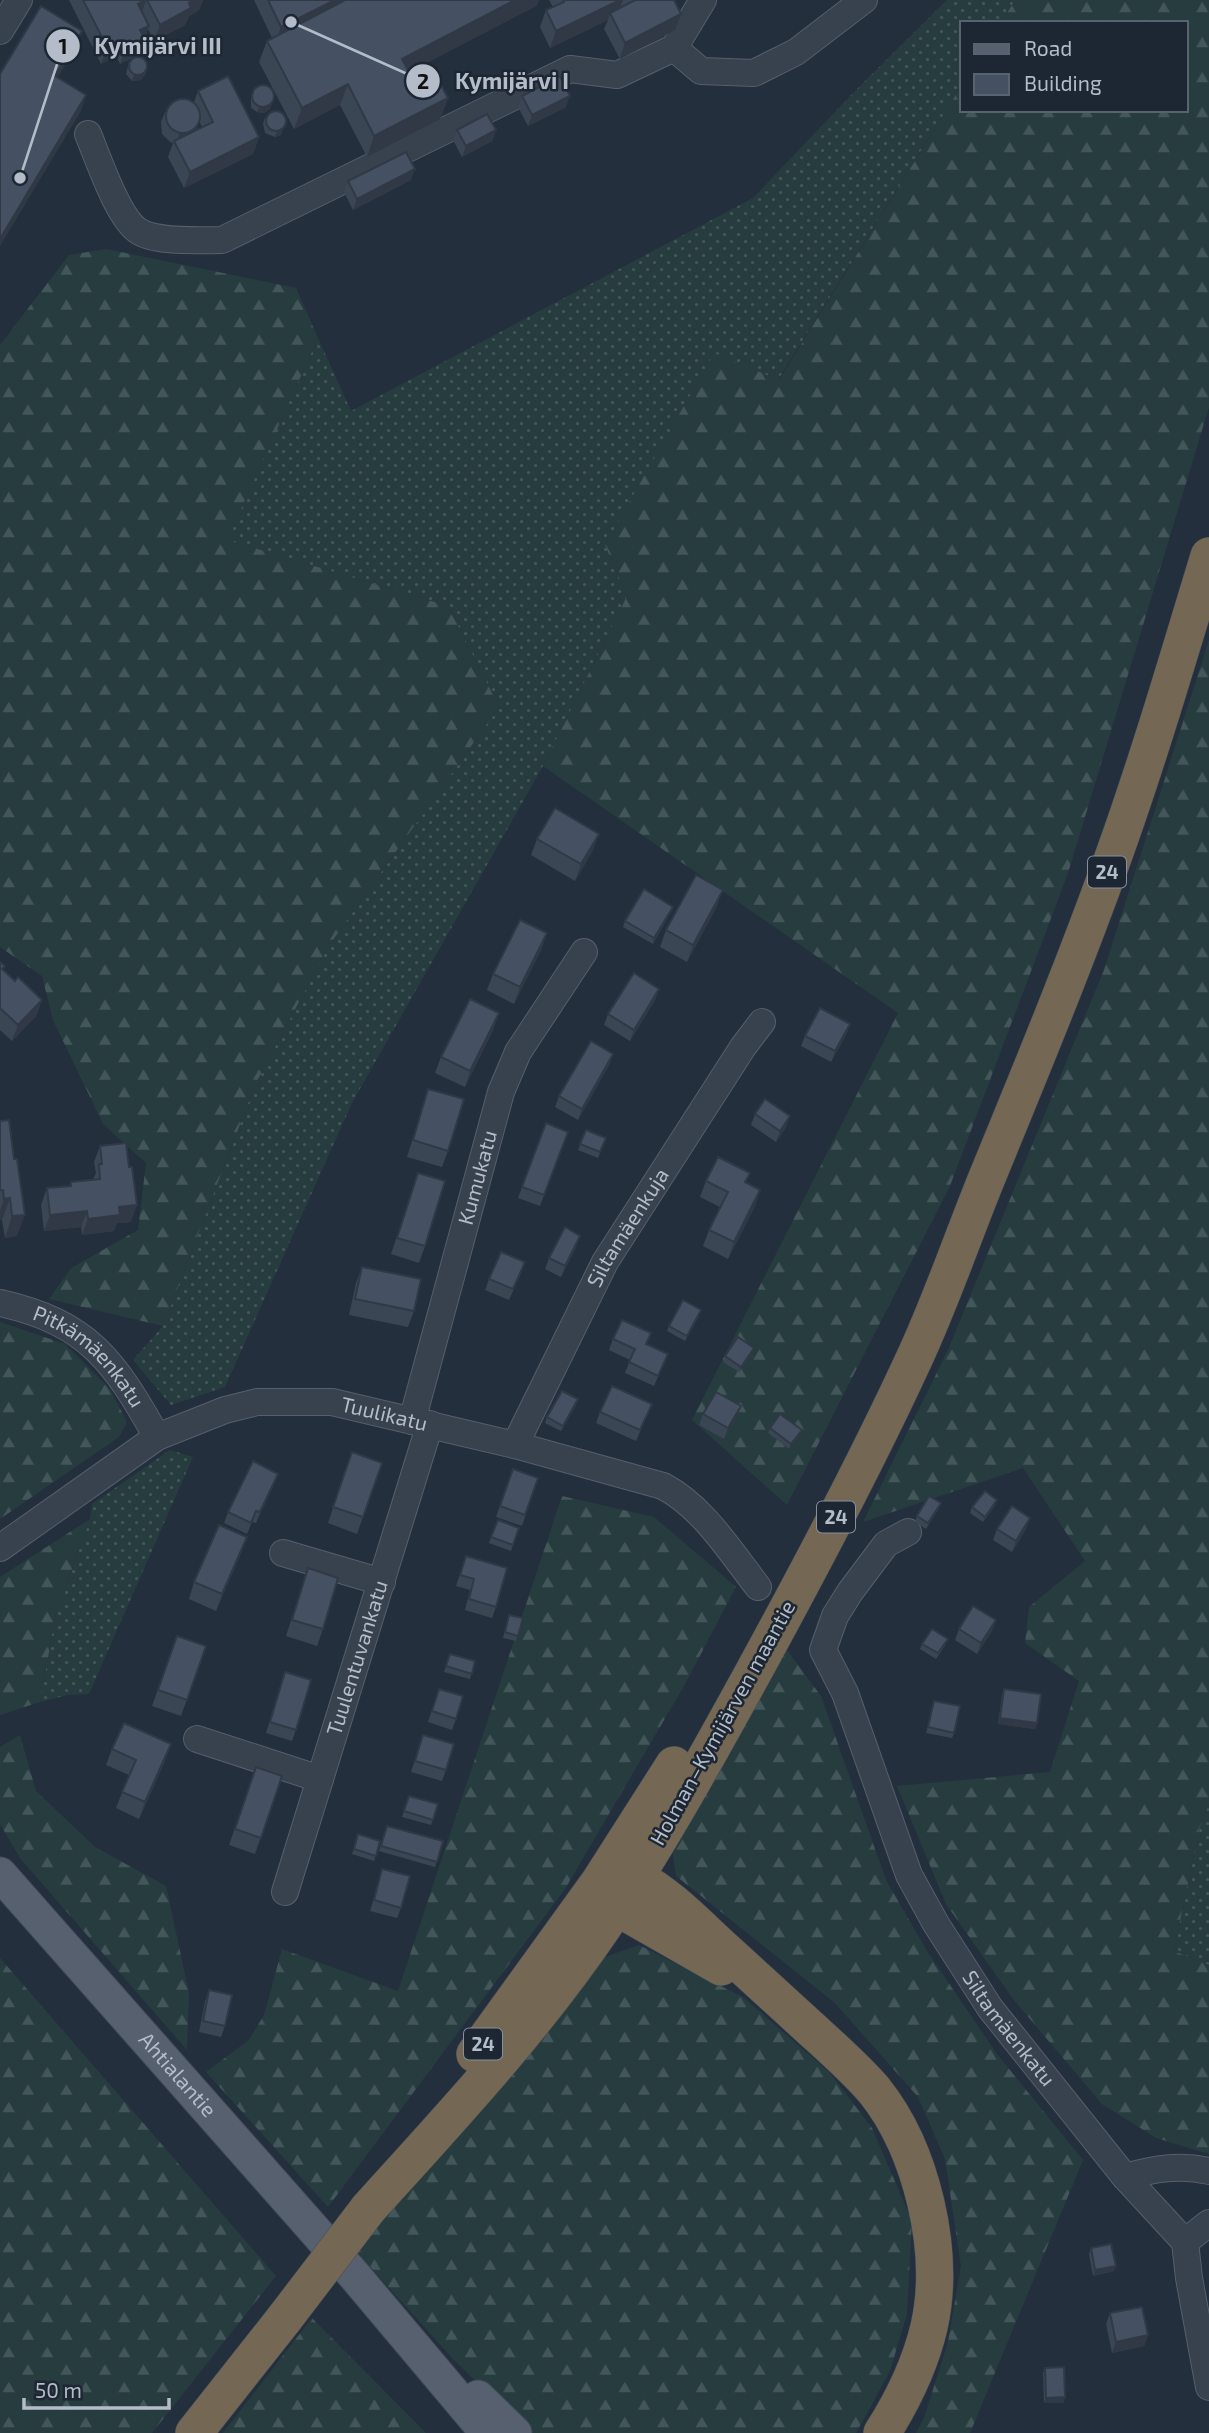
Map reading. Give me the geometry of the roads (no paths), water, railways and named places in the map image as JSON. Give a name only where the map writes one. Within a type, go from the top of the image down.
[{"type":"highway","name":"Holman–Kymijärven maantie","points":[[194,2433],[368,2209],[413,2138],[512,2006],[617,1888],[709,1754],[818,1553],[915,1357],[1033,1069],[1115,851],[1163,711],[1209,556]]},
{"type":"highway","points":[[617,1888],[684,1913],[849,2062],[876,2093],[897,2127],[912,2161],[927,2209],[933,2241],[934,2289],[929,2326],[912,2378],[901,2403],[882,2433]]},
{"type":"main road","name":"Ahtialantie","points":[[0,1874],[354,2275],[487,2433]]},
{"type":"main road","name":"Ahtialantie","points":[[354,2275],[515,2433]]},
{"type":"street","points":[[0,31],[19,0]]},
{"type":"street","points":[[88,134],[122,212],[138,231],[174,241],[222,240],[570,69],[617,75],[674,48],[703,0]]},
{"type":"street","points":[[674,48],[701,71],[754,73],[796,52],[864,0]]},
{"type":"street","name":"Kumukatu","points":[[421,1422],[501,1092],[519,1052],[584,952]]},
{"type":"street","name":"Siltamäenkuja","points":[[515,1445],[605,1262],[762,1022]]},
{"type":"street","name":"Pitkämäenkatu","points":[[0,1303],[46,1316],[68,1326],[84,1338],[117,1373],[157,1437]]},
{"type":"street","name":"Tuulikatu","points":[[0,1548],[157,1437],[225,1410],[257,1402],[332,1402],[515,1445],[663,1486],[680,1495],[698,1511],[758,1587]]},
{"type":"street","name":"Tuulentuvankatu","points":[[285,1892],[382,1582],[421,1422]]},
{"type":"street","name":"Siltamäenkatu","points":[[908,1532],[886,1544],[850,1592],[835,1616],[823,1650],[845,1693],[909,1875],[936,1924],[990,2008],[1125,2177],[1185,2242]]},
{"type":"street","points":[[283,1553],[382,1582]]},
{"type":"street","points":[[197,1739],[320,1779]]},
{"type":"street","points":[[1125,2177],[1154,2169],[1193,2167],[1209,2171]]},
{"type":"street","points":[[1209,2223],[1185,2242],[1209,2387]]},
{"type":"place","name":"Kymijärvi I","points":[[291,22]]},
{"type":"place","name":"Kymijärvi III","points":[[20,178]]}]
